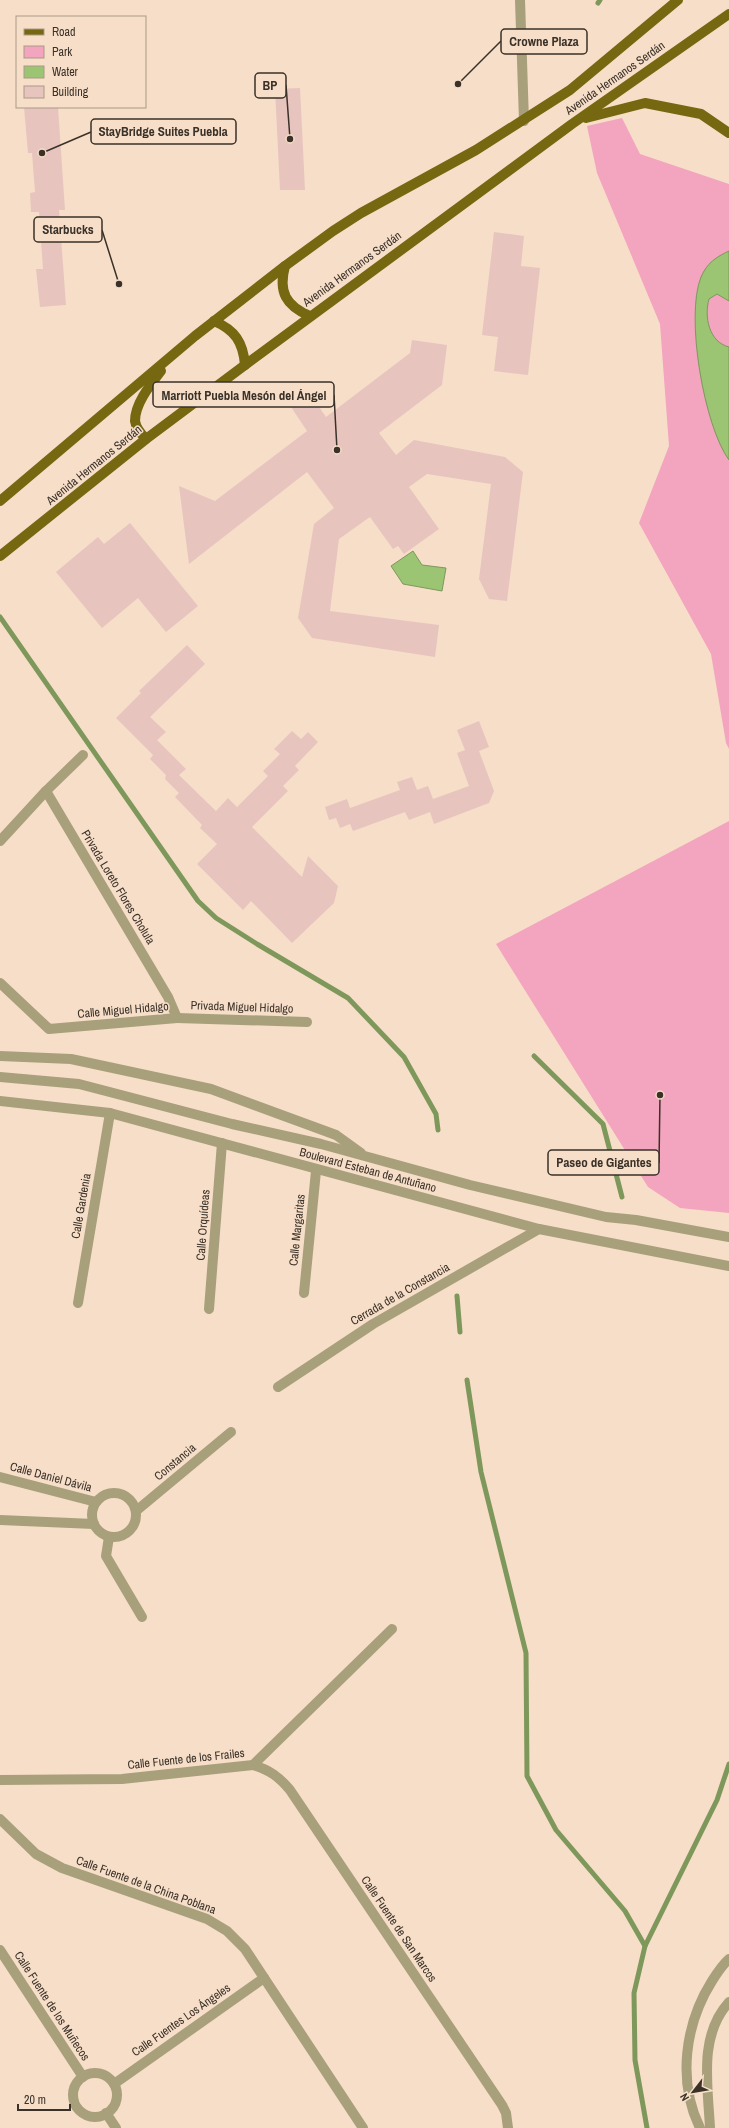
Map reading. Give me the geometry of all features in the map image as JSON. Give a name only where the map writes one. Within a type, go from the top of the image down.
[{"type":"main road","name":"Avenida Hermanos Serdán","points":[[0,501],[214,321],[285,266],[333,231],[361,213],[476,150],[524,121],[570,90],[678,0]]},
{"type":"main road","name":"Avenida Hermanos Serdán","points":[[0,556],[146,439],[245,364],[572,124],[729,14]]},
{"type":"main road","points":[[572,124],[591,115],[645,103],[702,114],[729,133]]},
{"type":"main road","points":[[285,266],[282,278],[283,291],[289,302],[298,311],[310,316]]},
{"type":"main road","points":[[214,321],[227,327],[238,337],[244,350],[245,364]]},
{"type":"main road","points":[[146,439],[137,428],[136,421],[138,410],[146,393],[170,358]]},
{"type":"street","points":[[520,0],[524,121]]},
{"type":"street","points":[[0,841],[46,791],[83,755]]},
{"type":"street","name":"Privada Loreto Flores Cholula","points":[[46,791],[168,996]]},
{"type":"street","name":"Calle Miguel Hidalgo","points":[[0,983],[49,1029],[177,1018],[168,996]]},
{"type":"street","name":"Privada Miguel Hidalgo","points":[[177,1018],[307,1022]]},
{"type":"street","points":[[0,1056],[71,1059],[211,1089],[336,1135],[366,1157]]},
{"type":"street","name":"Boulevard Esteban de Antuñano","points":[[0,1077],[79,1084],[232,1124],[321,1144],[470,1185],[606,1217],[636,1220],[729,1237]]},
{"type":"street","name":"Boulevard Esteban de Antuñano","points":[[0,1101],[110,1113],[539,1230],[729,1266]]},
{"type":"street","name":"Calle Gardenia","points":[[78,1303],[110,1113]]},
{"type":"street","name":"Calle Orquídeas","points":[[209,1309],[222,1143]]},
{"type":"street","name":"Calle Margaritas","points":[[304,1293],[316,1170]]},
{"type":"street","name":"Cerrada de la Constancia","points":[[278,1387],[374,1324],[539,1230]]},
{"type":"street","name":"Constancia","points":[[136,1511],[231,1432]]},
{"type":"street","name":"Calle Daniel Dávila","points":[[0,1477],[96,1502]]},
{"type":"street","points":[[111,1493],[127,1497],[133,1504],[136,1511],[135,1522],[129,1532],[120,1537],[108,1537],[100,1532],[94,1524],[92,1517],[96,1502],[103,1496],[111,1493]]},
{"type":"street","points":[[0,1520],[94,1524]]},
{"type":"street","points":[[108,1537],[106,1556],[142,1617]]},
{"type":"street","name":"Calle Fuente de los Frailes","points":[[0,1780],[122,1779],[253,1765],[392,1629]]},
{"type":"street","name":"Calle Fuente de San Marcos","points":[[253,1765],[266,1769],[278,1776],[290,1790],[502,2105],[508,2125]]},
{"type":"street","name":"Calle Fuente de la China Poblana","points":[[0,1819],[36,1854],[62,1868],[207,1919],[227,1931],[236,1940],[264,1978],[364,2128]]},
{"type":"street","name":"Calle Fuente de los Muñecos","points":[[0,1950],[82,2077]]},
{"type":"street","points":[[700,2128],[694,2115],[688,2082],[686,2049],[692,2024],[704,1994],[724,1963],[729,1959]]},
{"type":"street","name":"Calle Fuentes Los Ángeles","points":[[114,2084],[264,1978]]},
{"type":"street","points":[[710,2128],[707,2052],[715,2025],[729,2002]]},
{"type":"street","points":[[90,2073],[100,2073],[108,2077],[114,2084],[117,2092],[116,2100],[112,2108],[106,2113],[98,2116],[89,2116],[81,2112],[75,2105],[73,2096],[74,2087],[82,2077],[90,2073]]},
{"type":"street","points":[[106,2113],[116,2128]]},
{"type":"green space","points":[[622,118],[640,154],[729,184],[729,749],[726,743],[711,654],[639,523],[669,446],[660,324],[597,173],[587,126]]},
{"type":"green space","points":[[729,821],[729,1213],[680,1208],[648,1187],[496,944]]},
{"type":"water","points":[[729,251],[729,301],[717,294],[709,299],[707,313],[710,328],[713,334],[717,340],[729,347],[729,460],[720,444],[712,423],[705,397],[696,343],[695,317],[697,295],[703,272],[712,261]]},
{"type":"water","points":[[413,551],[422,565],[446,568],[442,591],[403,584],[391,566]]},
{"type":"building","points":[[300,88],[305,190],[280,190],[275,89]]},
{"type":"building","points":[[24,108],[58,108],[65,210],[59,210],[66,305],[40,307],[36,269],[43,269],[39,212],[31,212],[30,193],[35,192],[32,153],[28,153]]},
{"type":"building","points":[[494,232],[524,236],[521,266],[540,268],[528,375],[494,371],[498,337],[482,335]]},
{"type":"building","points":[[412,340],[447,345],[442,385],[379,433],[396,455],[414,440],[505,457],[523,472],[507,601],[489,599],[479,579],[491,484],[427,474],[409,487],[439,529],[404,554],[398,546],[393,549],[370,517],[339,539],[330,611],[439,625],[435,657],[312,638],[298,618],[314,524],[334,508],[307,472],[189,564],[179,486],[215,501],[307,431],[287,401],[306,388],[326,417],[410,353]]},
{"type":"building","points":[[130,523],[198,606],[166,632],[138,598],[102,628],[56,572],[98,537],[104,544]]},
{"type":"building","points":[[187,645],[205,664],[150,717],[166,732],[157,740],[186,769],[179,775],[216,811],[228,798],[237,807],[268,776],[263,771],[280,754],[274,749],[292,731],[301,739],[308,732],[318,742],[295,766],[299,770],[283,786],[288,791],[252,827],[302,877],[308,856],[338,886],[334,903],[292,943],[251,901],[243,910],[197,864],[217,844],[200,828],[202,825],[175,797],[179,793],[165,779],[166,775],[150,759],[153,755],[116,718],[141,693],[139,691]]},
{"type":"building","points":[[479,721],[489,747],[479,751],[494,791],[489,803],[434,824],[430,812],[409,820],[405,812],[353,831],[350,824],[340,828],[336,818],[329,820],[325,807],[347,799],[350,808],[400,790],[397,782],[412,777],[417,790],[428,786],[433,799],[469,786],[457,753],[465,750],[457,730]]},
{"type":"waterway","points":[[0,617],[198,901],[216,918],[348,998],[404,1057],[436,1114],[438,1130]]},
{"type":"waterway","points":[[534,1056],[603,1124],[622,1197]]},
{"type":"waterway","points":[[457,1296],[460,1332]]},
{"type":"waterway","points":[[467,1380],[481,1472],[526,1653],[527,1776],[556,1830],[625,1911],[645,1946],[634,1993],[635,2060],[647,2128]]},
{"type":"waterway","points":[[645,1946],[717,1800],[729,1764]]},
{"type":"place","name":"Crowne Plaza","points":[[458,84]]},
{"type":"place","name":"BP","points":[[290,139]]},
{"type":"place","name":"StayBridge Suites Puebla","points":[[42,153]]},
{"type":"place","name":"Starbucks","points":[[119,284]]},
{"type":"place","name":"Marriott Puebla Mesón del Ángel","points":[[337,450]]},
{"type":"place","name":"Paseo de Gigantes","points":[[660,1095]]}]
